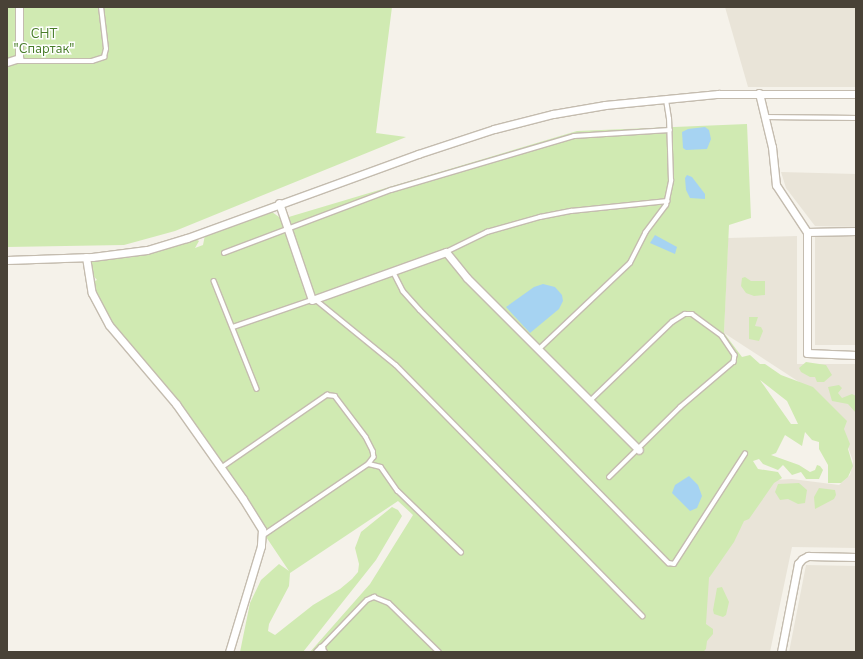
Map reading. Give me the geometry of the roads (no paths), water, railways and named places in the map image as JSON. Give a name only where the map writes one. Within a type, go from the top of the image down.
[{"type":"street","points":[[7,62],[15,61],[19,58],[19,7]]},
{"type":"street","points":[[7,260],[86,257],[147,250],[187,238],[279,203],[494,129],[553,114],[666,98],[759,93],[856,94]]},
{"type":"street","points":[[759,93],[766,117],[776,185],[807,232],[807,353],[856,356]]},
{"type":"street","points":[[279,203],[313,299],[446,252],[639,450]]},
{"type":"street","points":[[807,232],[856,231]]},
{"type":"street","points":[[86,257],[92,293],[106,320],[176,404],[247,504],[263,536],[229,652]]},
{"type":"street","points":[[781,652],[798,564],[802,559],[808,556],[856,557]]},
{"type":"lane","points":[[15,61],[92,61],[104,57],[106,49],[101,7]]},
{"type":"lane","points":[[539,349],[630,263],[645,234],[667,201],[671,192],[670,130],[666,98]]},
{"type":"lane","points":[[766,117],[856,118]]},
{"type":"lane","points":[[224,253],[390,190],[574,136],[670,130]]},
{"type":"lane","points":[[446,252],[487,232],[540,218],[571,211],[667,201]]},
{"type":"lane","points":[[393,270],[403,291],[420,310],[669,563],[674,564],[745,454]]},
{"type":"lane","points":[[214,281],[257,389]]},
{"type":"lane","points":[[233,327],[313,299],[396,365],[643,616]]},
{"type":"lane","points":[[590,401],[672,322],[685,314],[692,314],[722,336],[736,355],[734,362],[681,407],[610,477]]},
{"type":"lane","points":[[220,468],[320,399],[331,394],[335,396],[369,444],[374,457],[369,464],[263,536]]},
{"type":"lane","points":[[369,464],[381,468],[398,491],[461,552]]},
{"type":"lane","points":[[321,651],[362,605],[374,597],[389,603],[439,652]]},
{"type":"water","points":[[705,127],[709,130],[711,139],[707,149],[686,150],[683,148],[682,132],[688,129]]},
{"type":"water","points":[[687,175],[692,177],[705,194],[705,199],[690,198],[686,190],[685,178]]},
{"type":"water","points":[[655,235],[677,247],[675,254],[650,243]]},
{"type":"water","points":[[543,284],[555,287],[562,295],[563,301],[559,309],[530,333],[506,307],[534,287]]},
{"type":"water","points":[[689,476],[698,485],[702,496],[697,508],[690,511],[672,493],[675,485]]},
{"type":"park label","name":"СНТ \"Спартак\"","points":[[44,42]]}]
